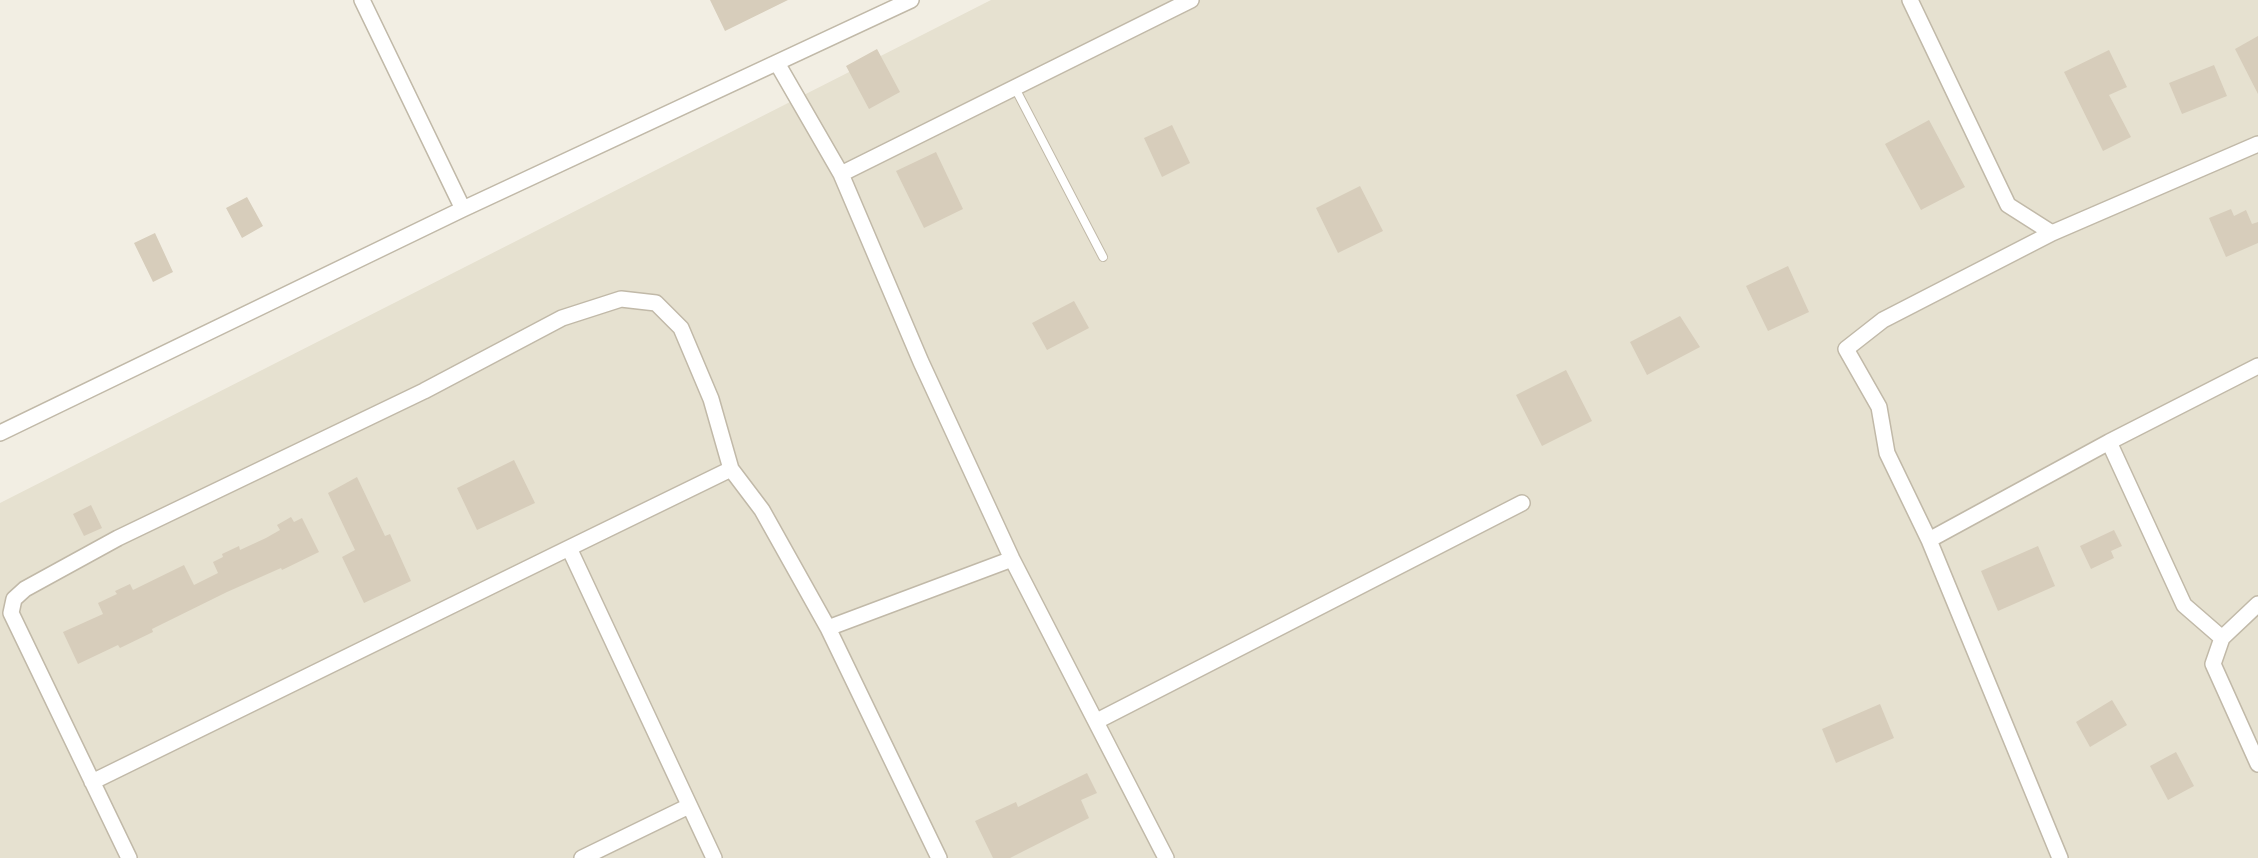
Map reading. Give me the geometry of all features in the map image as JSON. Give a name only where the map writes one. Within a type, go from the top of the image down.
[{"type":"street","points":[[362,0],[463,209]]},
{"type":"street","points":[[0,432],[463,209],[911,0]]},
{"type":"street","points":[[841,174],[1191,0]]},
{"type":"street","points":[[1910,0],[2008,204],[2052,234]]},
{"type":"street","points":[[777,63],[841,174],[920,362],[1012,559],[1166,858]]},
{"type":"street","points":[[2059,858],[1929,540],[1887,453],[1879,407],[1846,349],[1883,320],[2052,234],[2258,144]]},
{"type":"street","points":[[129,858],[11,613],[14,599],[26,589],[118,538],[424,391],[562,318],[621,299],[656,303],[681,328],[711,399],[732,469],[762,510],[828,628],[939,858]]},
{"type":"street","points":[[1929,540],[2109,442],[2258,366]]},
{"type":"street","points":[[2109,442],[2184,605],[2222,638]]},
{"type":"street","points":[[92,782],[732,469]]},
{"type":"street","points":[[1097,721],[1522,503]]},
{"type":"street","points":[[569,548],[714,858]]},
{"type":"street","points":[[828,628],[1012,559]]},
{"type":"street","points":[[2258,604],[2222,638],[2213,664],[2258,764]]},
{"type":"street","points":[[582,858],[689,806]]},
{"type":"lane","points":[[1015,88],[1103,257]]},
{"type":"shaded area","points":[[991,0],[2258,0],[2258,858],[0,858],[0,503]]},
{"type":"building","points":[[710,0],[788,0],[725,31]]},
{"type":"building","points":[[2258,36],[2258,94],[2235,49]]},
{"type":"building","points":[[877,49],[900,92],[869,109],[846,66]]},
{"type":"building","points":[[2109,50],[2127,87],[2109,95],[2131,137],[2103,151],[2064,72]]},
{"type":"building","points":[[2214,65],[2227,96],[2182,114],[2169,83]]},
{"type":"building","points":[[1929,120],[1965,187],[1921,210],[1885,144]]},
{"type":"building","points":[[1172,125],[1190,163],[1162,177],[1144,138]]},
{"type":"building","points":[[936,152],[963,209],[924,228],[896,171]]},
{"type":"building","points":[[1360,186],[1383,231],[1338,253],[1316,208]]},
{"type":"building","points":[[247,197],[263,226],[242,238],[226,208]]},
{"type":"building","points":[[2231,209],[2234,216],[2246,210],[2252,224],[2258,222],[2258,243],[2226,257],[2209,218]]},
{"type":"building","points":[[155,233],[173,272],[153,282],[134,243]]},
{"type":"building","points":[[1788,266],[1809,312],[1768,331],[1746,286]]},
{"type":"building","points":[[1074,301],[1089,328],[1047,350],[1032,323]]},
{"type":"building","points":[[1680,316],[1700,347],[1647,375],[1630,342]]},
{"type":"building","points":[[1566,370],[1592,421],[1542,446],[1516,395]]},
{"type":"building","points":[[514,460],[535,503],[477,530],[457,488]]},
{"type":"building","points":[[357,477],[385,536],[390,534],[411,581],[364,603],[342,557],[355,550],[328,493]]},
{"type":"building","points":[[91,505],[102,528],[84,536],[73,514]]},
{"type":"building","points":[[291,517],[294,522],[302,518],[319,552],[282,570],[281,568],[227,592],[152,629],[153,632],[120,648],[118,645],[78,664],[63,632],[103,614],[98,603],[117,594],[115,591],[130,584],[133,590],[184,565],[194,585],[218,573],[213,562],[223,557],[222,554],[239,546],[240,550],[266,538],[280,530],[277,525]]},
{"type":"building","points":[[2114,530],[2122,546],[2111,551],[2114,558],[2091,569],[2080,546]]},
{"type":"building","points":[[2038,546],[2055,586],[1998,611],[1981,571]]},
{"type":"building","points":[[2112,700],[2127,725],[2090,747],[2076,722]]},
{"type":"building","points":[[1880,704],[1894,738],[1836,763],[1822,729]]},
{"type":"building","points":[[2176,752],[2194,786],[2168,800],[2150,766]]},
{"type":"building","points":[[1087,773],[1097,793],[1081,800],[1089,818],[1010,858],[993,858],[975,821],[1016,802],[1018,807]]}]
